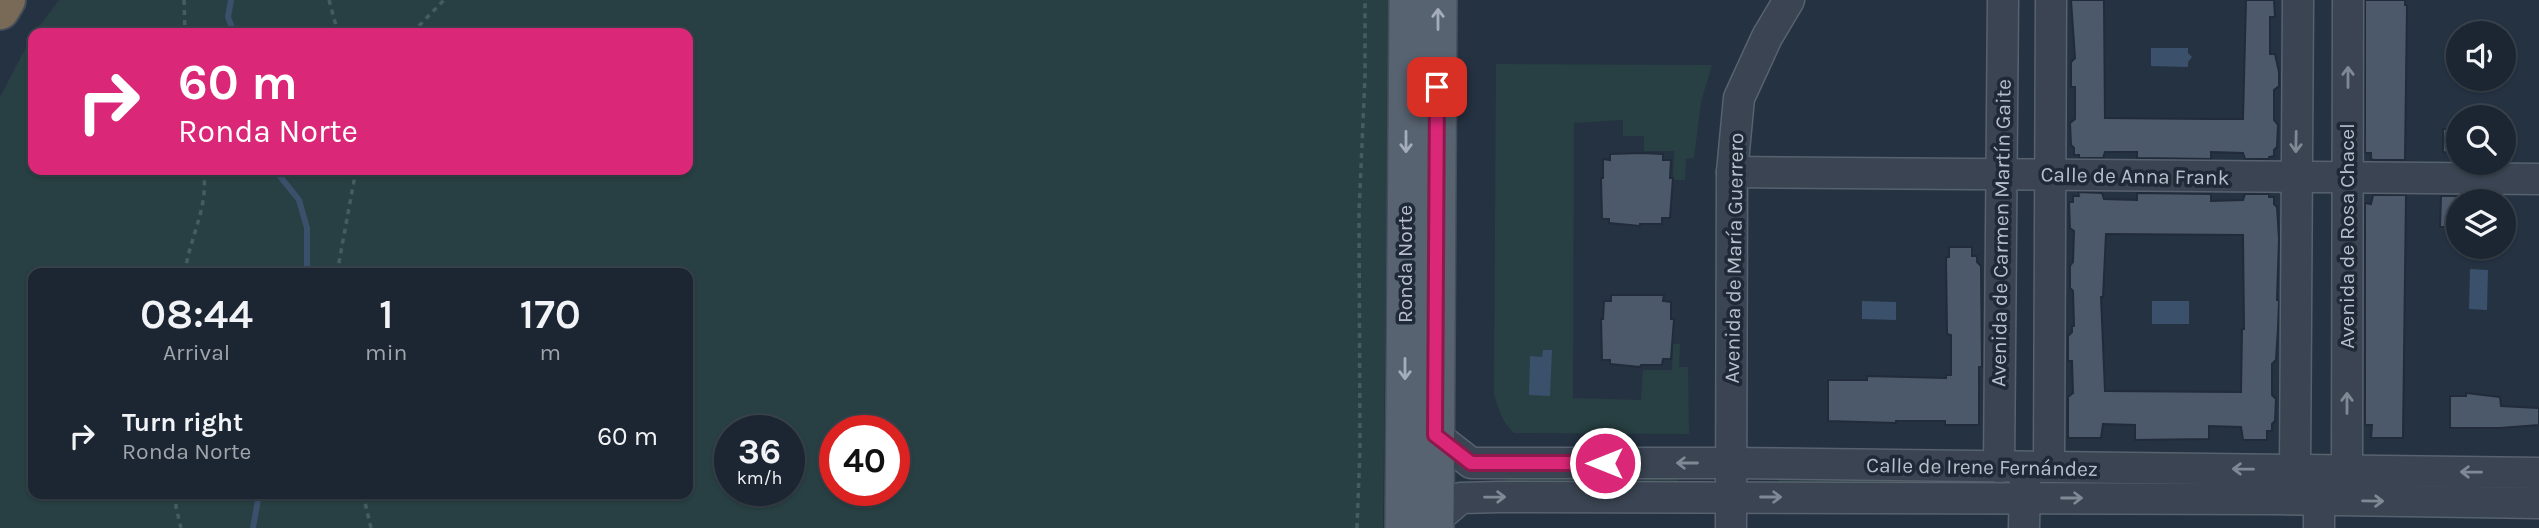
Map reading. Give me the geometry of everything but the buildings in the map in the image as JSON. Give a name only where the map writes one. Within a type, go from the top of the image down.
[{"type":"highway","points":[[0,10],[6,0]]},
{"type":"main road","name":"Ronda Norte","points":[[1408,0],[1424,525]]},
{"type":"main road","name":"Ronda Norte","points":[[1424,525],[1435,435],[1438,0]]},
{"type":"street","name":"Avenida de María Guerrero","points":[[1731,528],[1732,172],[1740,98],[1767,37],[1789,0]]},
{"type":"street","name":"Avenida de Carmen Martín Gaite","points":[[2003,0],[2002,174],[2024,467],[2024,528]]},
{"type":"street","name":"Avenida de Carmen Martín Gaite","points":[[2024,467],[2051,175],[2051,0]]},
{"type":"street","points":[[2295,470],[2298,0]]},
{"type":"street","name":"Avenida de Rosa Chacel","points":[[2347,471],[2348,0]]},
{"type":"street","name":"Calle de Anna Frank","points":[[1732,172],[2539,179]]},
{"type":"street","name":"Calle de Irene Fernández","points":[[1435,435],[1471,463],[1731,463],[2539,472]]},
{"type":"street","name":"Calle de Irene Fernández","points":[[1424,525],[1461,498],[2025,498],[2319,514],[2539,503]]},
{"type":"path","points":[[184,0],[185,28]]},
{"type":"path","points":[[329,0],[337,28]]},
{"type":"path","points":[[417,28],[444,0]]},
{"type":"path","points":[[1357,528],[1360,449],[1359,212],[1365,77],[1365,0]]},
{"type":"path","points":[[186,268],[199,225],[206,183],[204,175]]},
{"type":"path","points":[[338,268],[355,175]]},
{"type":"path","points":[[176,499],[181,528]]},
{"type":"path","points":[[364,499],[371,528]]},
{"type":"green space","points":[[59,0],[1389,0],[1383,528],[0,528],[0,97],[28,44],[28,175],[693,175],[693,28],[38,28]]},
{"type":"green space","points":[[1496,64],[1712,65],[1701,102],[1694,158],[1686,159],[1685,180],[1673,180],[1674,151],[1644,151],[1644,136],[1623,136],[1623,120],[1574,123],[1573,398],[1641,400],[1643,370],[1672,370],[1673,344],[1680,344],[1679,367],[1688,367],[1689,434],[1514,433],[1499,411],[1494,395]]},
{"type":"green space","points":[[1506,476],[1678,477],[1677,486],[1506,484]]},
{"type":"green space","points":[[1778,477],[1973,478],[1973,488],[1778,485]]},
{"type":"water","points":[[2151,48],[2188,48],[2192,57],[2188,67],[2151,66]]},
{"type":"water","points":[[2470,269],[2488,270],[2487,310],[2469,309]]},
{"type":"water","points":[[1862,301],[1896,302],[1896,320],[1862,319]]},
{"type":"water","points":[[2152,301],[2189,301],[2189,324],[2152,324]]},
{"type":"water","points":[[1543,350],[1552,350],[1550,396],[1529,395],[1530,356],[1542,357]]},
{"type":"waterway","points":[[231,0],[228,17],[232,28]]},
{"type":"waterway","points":[[279,175],[299,200],[307,228],[307,268]]},
{"type":"waterway","points":[[253,528],[258,499]]},
{"type":"route","points":[[1437,87],[1435,435],[1471,463],[1605,463]]}]
